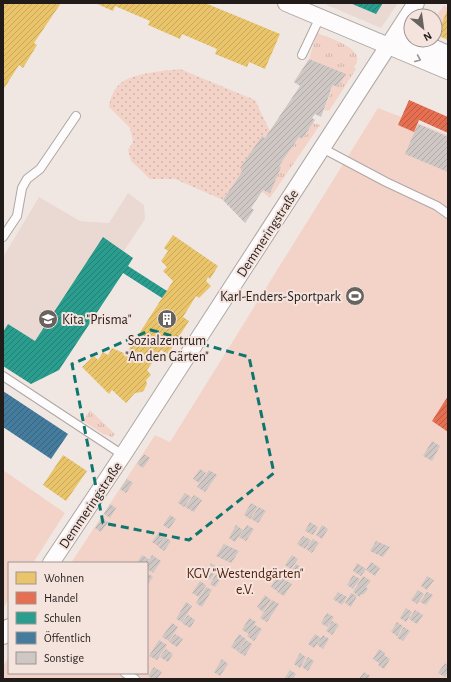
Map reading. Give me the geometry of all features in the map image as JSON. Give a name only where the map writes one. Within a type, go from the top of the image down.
[{"type":"street","points":[[286,3],[448,72]]},
{"type":"street","name":"Demmeringstraße","points":[[52,562],[123,455],[416,3]]},
{"type":"street","points":[[388,46],[406,41],[424,44],[448,54]]},
{"type":"lane","points":[[302,56],[320,17]]},
{"type":"lane","points":[[3,237],[17,216],[20,194],[24,183],[30,176],[40,169],[76,116]]},
{"type":"lane","points":[[322,148],[386,182],[437,206],[448,214]]},
{"type":"lane","points":[[3,376],[123,455]]},
{"type":"highlighted area","points":[[151,330],[249,357],[274,473],[189,540],[103,523],[72,364]]},
{"type":"shaded area","points":[[322,3],[398,3],[381,28]]},
{"type":"shaded area","name":"Kita \"Prisma\"","points":[[128,193],[144,205],[145,219],[124,251],[133,258],[59,370],[31,384],[3,366],[3,257],[39,197],[80,221],[109,223]]},
{"type":"green space","points":[[444,5],[448,8],[443,20],[443,8]]},
{"type":"green space","points":[[317,33],[349,47],[357,56],[357,62],[354,67],[356,69],[329,111],[324,110],[331,91],[330,90],[333,85],[337,87],[345,74],[309,59]]},
{"type":"green space","points":[[180,69],[255,100],[270,131],[241,168],[243,170],[223,200],[175,179],[150,179],[131,161],[128,150],[133,142],[130,128],[109,107],[111,97],[115,90],[119,84],[127,79],[134,76]]},
{"type":"green space","name":"KGV \"Westendgärten\" e.V.","points":[[378,108],[448,135],[448,679],[3,679],[3,666],[8,658],[8,674],[148,674],[148,562],[72,562],[155,435],[170,442]]},
{"type":"green space","points":[[313,123],[320,125],[270,198],[262,192],[299,137],[302,139]]},
{"type":"green space","points":[[90,410],[115,434],[112,437],[103,434],[83,421]]},
{"type":"green space","points":[[3,470],[65,513],[34,562],[8,562],[8,600],[3,608]]},
{"type":"building: Wohnen","points":[[3,3],[61,3],[34,43],[37,45],[23,68],[19,65],[3,90]]},
{"type":"building: Wohnen","points":[[95,3],[205,3],[280,34],[265,69],[249,62],[247,67],[215,54],[217,49],[182,34],[180,39],[148,25],[150,21],[115,6],[113,11]]},
{"type":"building: Wohnen","points":[[448,8],[448,40],[443,38],[443,20]]},
{"type":"building: Wohnen","name":"Sozialzentrum \"An den Gärten\"","points":[[173,235],[218,266],[210,279],[208,277],[206,281],[211,286],[199,298],[196,296],[183,317],[189,321],[168,354],[161,350],[147,370],[151,375],[146,380],[147,384],[144,390],[142,392],[135,393],[126,403],[112,390],[109,394],[82,367],[94,356],[98,360],[103,352],[108,355],[112,348],[126,354],[173,281],[163,271],[167,267],[161,261],[168,251],[164,248]]},
{"type":"building: Wohnen","points":[[63,455],[87,471],[66,501],[43,485]]},
{"type":"building: Handel","points":[[409,100],[448,117],[448,133],[419,120],[414,132],[398,125]]},
{"type":"building: Handel","points":[[448,396],[448,432],[432,421]]},
{"type":"building: Schulen","points":[[350,3],[383,3],[376,14]]},
{"type":"building: Schulen","points":[[103,237],[133,258],[128,266],[167,291],[162,298],[123,273],[59,370],[31,384],[3,366],[3,332],[8,324],[35,341]]},
{"type":"building: Öffentlich","points":[[3,391],[68,434],[51,459],[3,427]]},
{"type":"building: Sonstige","points":[[309,59],[346,74],[337,87],[333,85],[321,117],[315,114],[312,118],[315,120],[302,139],[299,137],[279,166],[281,167],[270,193],[263,190],[251,208],[254,210],[245,223],[223,200],[243,170],[240,168],[262,136],[265,138],[300,86],[294,82]]},
{"type":"building: Sonstige","points":[[418,124],[448,137],[448,172],[405,154]]},
{"type":"building: Sonstige","points":[[432,441],[440,446],[432,461],[423,456]]},
{"type":"building: Sonstige","points":[[144,454],[150,458],[143,468],[137,464]]},
{"type":"building: Sonstige","points":[[200,469],[206,473],[199,483],[193,479]]},
{"type":"building: Sonstige","points":[[209,470],[217,475],[205,492],[197,487]]},
{"type":"building: Sonstige","points":[[127,479],[133,483],[126,493],[120,489]]},
{"type":"building: Sonstige","points":[[185,493],[191,497],[184,507],[178,503]]},
{"type":"building: Sonstige","points":[[194,495],[202,500],[194,512],[185,507]]},
{"type":"building: Sonstige","points":[[251,503],[258,507],[250,519],[244,515]]},
{"type":"building: Sonstige","points":[[110,504],[116,508],[110,518],[104,514]]},
{"type":"building: Sonstige","points":[[259,507],[266,511],[258,523],[251,519]]},
{"type":"building: Sonstige","points":[[170,515],[176,519],[169,529],[163,525]]},
{"type":"building: Sonstige","points":[[102,518],[108,522],[101,532],[95,528]]},
{"type":"building: Sonstige","points":[[310,522],[318,527],[313,535],[305,531]]},
{"type":"building: Sonstige","points":[[236,525],[243,530],[235,542],[229,538]]},
{"type":"building: Sonstige","points":[[247,525],[254,529],[246,541],[239,537]]},
{"type":"building: Sonstige","points":[[322,525],[328,529],[322,539],[316,535]]},
{"type":"building: Sonstige","points":[[159,532],[165,536],[158,546],[152,542]]},
{"type":"building: Sonstige","points":[[303,536],[311,540],[305,549],[297,544]]},
{"type":"building: Sonstige","points":[[165,537],[171,541],[164,551],[158,547]]},
{"type":"building: Sonstige","points":[[313,539],[319,543],[312,553],[306,549]]},
{"type":"building: Sonstige","points":[[376,541],[390,547],[383,557],[370,551]]},
{"type":"building: Sonstige","points":[[224,544],[239,551],[231,563],[216,556]]},
{"type":"building: Sonstige","points":[[142,555],[149,559],[147,562],[138,562]]},
{"type":"building: Sonstige","points":[[152,555],[161,561],[153,573],[148,570],[148,562]]},
{"type":"building: Sonstige","points":[[292,555],[298,559],[291,569],[285,565]]},
{"type":"building: Sonstige","points":[[371,562],[380,568],[375,576],[366,570]]},
{"type":"building: Sonstige","points":[[211,563],[218,568],[210,580],[204,576]]},
{"type":"building: Sonstige","points":[[357,563],[366,569],[361,576],[353,571]]},
{"type":"building: Sonstige","points":[[296,564],[302,568],[295,578],[289,574]]},
{"type":"building: Sonstige","points":[[221,565],[227,569],[215,587],[210,584]]},
{"type":"building: Sonstige","points":[[148,574],[153,577],[148,584]]},
{"type":"building: Sonstige","points":[[278,575],[285,579],[277,591],[271,587]]},
{"type":"building: Sonstige","points":[[353,575],[360,579],[353,589],[347,585]]},
{"type":"building: Sonstige","points":[[363,576],[371,581],[366,587],[368,589],[363,595],[361,594],[360,597],[353,592]]},
{"type":"building: Sonstige","points":[[427,576],[434,580],[427,590],[421,586]]},
{"type":"building: Sonstige","points":[[285,580],[292,584],[284,596],[277,592]]},
{"type":"building: Sonstige","points":[[200,581],[206,585],[199,597],[192,593]]},
{"type":"building: Sonstige","points":[[206,587],[212,590],[202,607],[196,603]]},
{"type":"building: Sonstige","points":[[418,590],[424,594],[417,604],[411,600]]},
{"type":"building: Sonstige","points":[[338,592],[347,597],[342,605],[333,599]]},
{"type":"building: Sonstige","points":[[427,592],[433,595],[426,605],[420,602]]},
{"type":"building: Sonstige","points":[[351,593],[357,596],[351,607],[345,603]]},
{"type":"building: Sonstige","points":[[265,595],[271,600],[263,612],[257,607]]},
{"type":"building: Sonstige","points":[[272,600],[279,604],[267,622],[260,618]]},
{"type":"building: Sonstige","points":[[186,602],[192,606],[182,622],[176,619]]},
{"type":"building: Sonstige","points":[[406,608],[412,612],[406,622],[400,618]]},
{"type":"building: Sonstige","points":[[415,610],[423,615],[417,624],[409,619]]},
{"type":"building: Sonstige","points":[[327,613],[334,617],[327,627],[321,623]]},
{"type":"building: Sonstige","points":[[188,615],[195,620],[190,628],[182,623]]},
{"type":"building: Sonstige","points":[[249,618],[256,622],[251,630],[255,625],[262,629],[254,641],[247,636],[249,634],[242,630]]},
{"type":"building: Sonstige","points":[[332,621],[339,625],[332,635],[326,631]]},
{"type":"building: Sonstige","points":[[397,622],[403,626],[397,636],[391,632]]},
{"type":"building: Sonstige","points":[[172,623],[178,627],[169,641],[162,637]]},
{"type":"building: Sonstige","points":[[404,627],[410,631],[403,641],[397,638]]},
{"type":"building: Sonstige","points":[[175,634],[183,639],[177,647],[169,642]]},
{"type":"building: Sonstige","points":[[239,634],[246,639],[238,651],[231,647]]},
{"type":"building: Sonstige","points":[[315,634],[321,638],[314,648],[308,644]]},
{"type":"building: Sonstige","points":[[323,635],[329,639],[323,649],[317,645]]},
{"type":"building: Sonstige","points":[[159,640],[167,645],[157,660],[149,656]]},
{"type":"building: Sonstige","points":[[246,640],[252,644],[245,656],[238,652]]},
{"type":"building: Sonstige","points":[[166,649],[173,654],[168,662],[160,657]]},
{"type":"building: Sonstige","points":[[379,649],[390,659],[384,669],[373,659]]},
{"type":"building: Sonstige","points":[[300,653],[306,657],[300,668],[294,664]]},
{"type":"building: Sonstige","points":[[308,657],[314,661],[308,671],[302,667]]},
{"type":"building: Sonstige","points":[[222,659],[228,664],[220,676],[214,672]]},
{"type":"building: Sonstige","points":[[445,663],[448,665],[448,672],[445,677],[438,673]]},
{"type":"building: Sonstige","points":[[154,667],[162,672],[157,679],[153,679],[148,676]]},
{"type":"building: Sonstige","points":[[290,670],[296,674],[293,679],[284,679]]},
{"type":"building: Sonstige","points":[[364,672],[370,676],[368,679],[359,679]]},
{"type":"place","name":"Karl-Enders-Sportpark","points":[[355,296]]},
{"type":"place","name":"Kita \"Prisma\"","points":[[48,319]]},
{"type":"place","name":"Sozialzentrum \"An den Gärten\"","points":[[167,319]]}]
